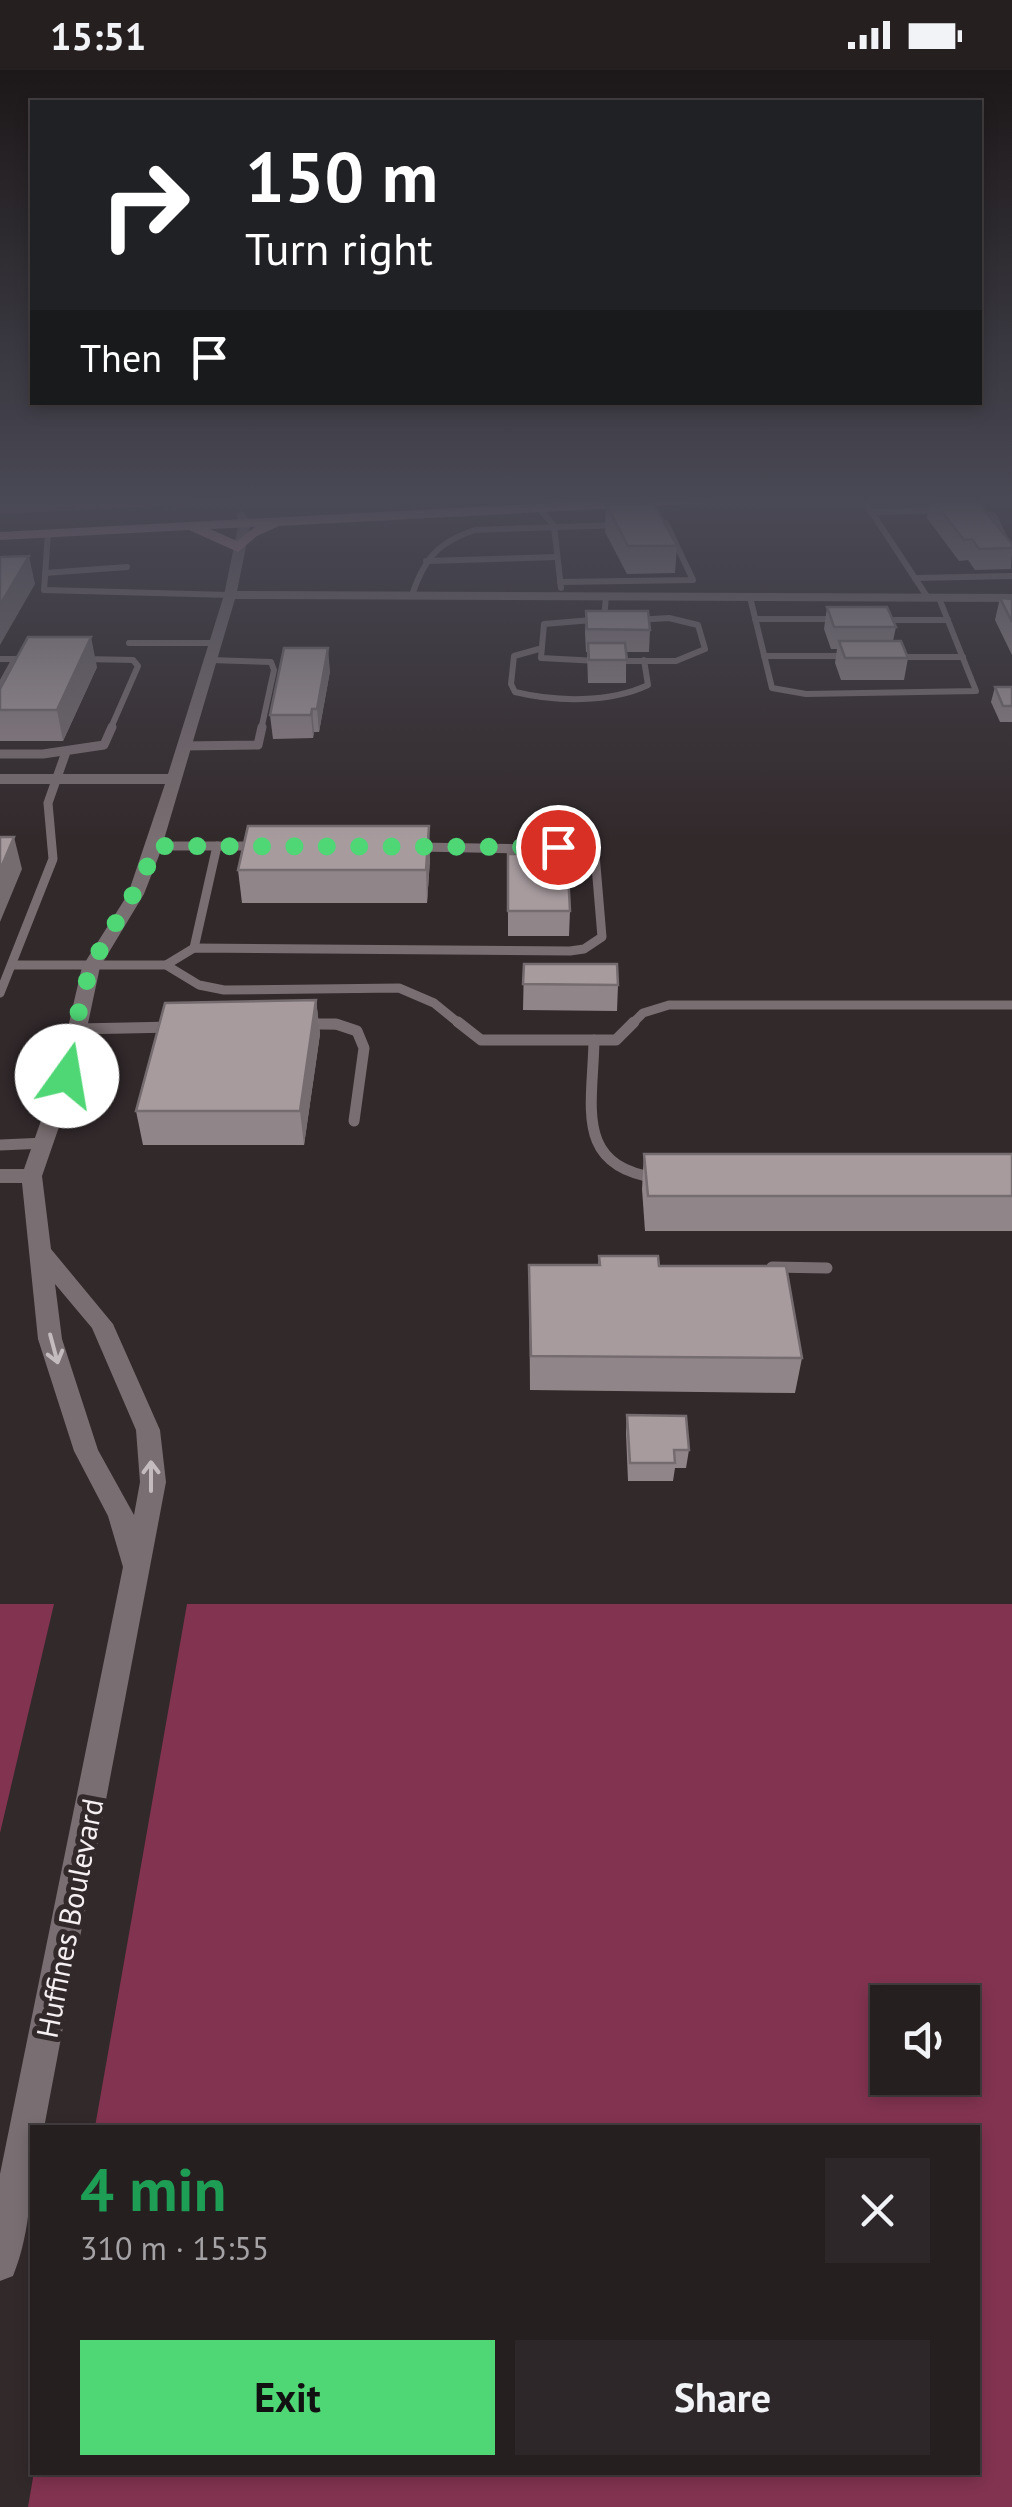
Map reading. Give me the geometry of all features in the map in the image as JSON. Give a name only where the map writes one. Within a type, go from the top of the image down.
[{"type":"street","name":"Huffines Boulevard","points":[[138,1573],[121,1515],[86,1451],[50,1339],[32,1176],[46,1143],[78,1029],[82,995],[92,967],[136,894],[154,846],[225,613]]},
{"type":"street","points":[[0,779],[173,779]]},
{"type":"street","points":[[0,1176],[32,1176]]},
{"type":"street","name":"Huffines Boulevard","points":[[0,2263],[154,1482],[148,1430],[102,1324],[41,1252]]},
{"type":"lane","points":[[604,619],[605,613]]},
{"type":"lane","points":[[754,613],[772,688],[806,694],[976,691],[943,613]]},
{"type":"lane","points":[[669,618],[698,625],[705,650],[700,656],[644,660],[542,658],[539,649],[544,624],[604,619],[669,618]]},
{"type":"lane","points":[[755,619],[852,620]]},
{"type":"lane","points":[[871,620],[948,620]]},
{"type":"lane","points":[[130,642],[271,662],[274,670],[258,745],[184,746]]},
{"type":"lane","points":[[539,649],[514,656],[511,684],[515,692],[532,696],[632,693],[648,685],[644,660]]},
{"type":"lane","points":[[764,656],[864,656]]},
{"type":"lane","points":[[884,657],[963,657]]},
{"type":"lane","points":[[0,658],[49,659]]},
{"type":"lane","points":[[0,686],[14,658]]},
{"type":"lane","points":[[0,754],[66,752],[104,745],[138,666],[133,660],[66,659]]},
{"type":"lane","points":[[0,993],[53,859],[48,803],[66,752]]},
{"type":"lane","points":[[154,846],[274,846]]},
{"type":"lane","points":[[194,948],[217,846]]},
{"type":"lane","points":[[166,966],[194,948],[570,950],[584,949],[602,937],[594,854],[587,850],[406,847]]},
{"type":"lane","points":[[14,965],[166,966],[209,988],[399,988],[434,1002],[481,1040],[616,1040],[644,1014],[668,1006],[1012,1005]]},
{"type":"lane","points":[[297,1025],[336,1024],[357,1031],[364,1048],[354,1121]]},
{"type":"lane","points":[[78,1029],[177,1027]]},
{"type":"lane","points":[[594,1040],[595,1143],[606,1163],[630,1177],[678,1178]]},
{"type":"lane","points":[[0,1145],[46,1143]]},
{"type":"lane","points":[[754,1267],[828,1268]]},
{"type":"shaded area","points":[[0,1604],[54,1604],[0,1833]]},
{"type":"shaded area","points":[[187,1604],[1012,1604],[1012,2507],[28,2507],[33,2475],[980,2475],[980,2125],[95,2125]]},
{"type":"building","points":[[586,613],[648,613],[650,630],[587,629]]},
{"type":"building","points":[[829,613],[890,613],[896,627],[834,627]]},
{"type":"building","points":[[28,637],[91,637],[57,710],[0,710],[0,689]]},
{"type":"building","points":[[839,641],[901,641],[908,658],[845,658]]},
{"type":"building","points":[[588,643],[625,643],[627,660],[589,660]]},
{"type":"building","points":[[284,648],[328,648],[317,709],[312,709],[311,715],[270,715]]},
{"type":"building","points":[[995,687],[1012,687],[1012,706],[1003,706]]},
{"type":"building","points":[[248,826],[429,826],[426,870],[238,870]]},
{"type":"building","points":[[0,837],[14,837],[0,870]]},
{"type":"building","points":[[526,846],[548,846],[549,854],[567,854],[570,911],[508,911],[508,854],[526,854]]},
{"type":"building","points":[[524,964],[617,964],[618,985],[523,984]]},
{"type":"building","points":[[316,1000],[300,1111],[136,1111],[165,1003]]},
{"type":"building","points":[[644,1154],[1012,1154],[1012,1196],[648,1196]]},
{"type":"building","points":[[599,1256],[658,1256],[659,1266],[786,1266],[802,1358],[531,1356],[529,1265],[600,1265]]},
{"type":"building","points":[[627,1415],[686,1416],[689,1450],[674,1450],[675,1463],[630,1463]]},
{"type":"route","points":[[67,1076],[82,995],[92,967],[136,894],[154,846],[558,847]]}]
